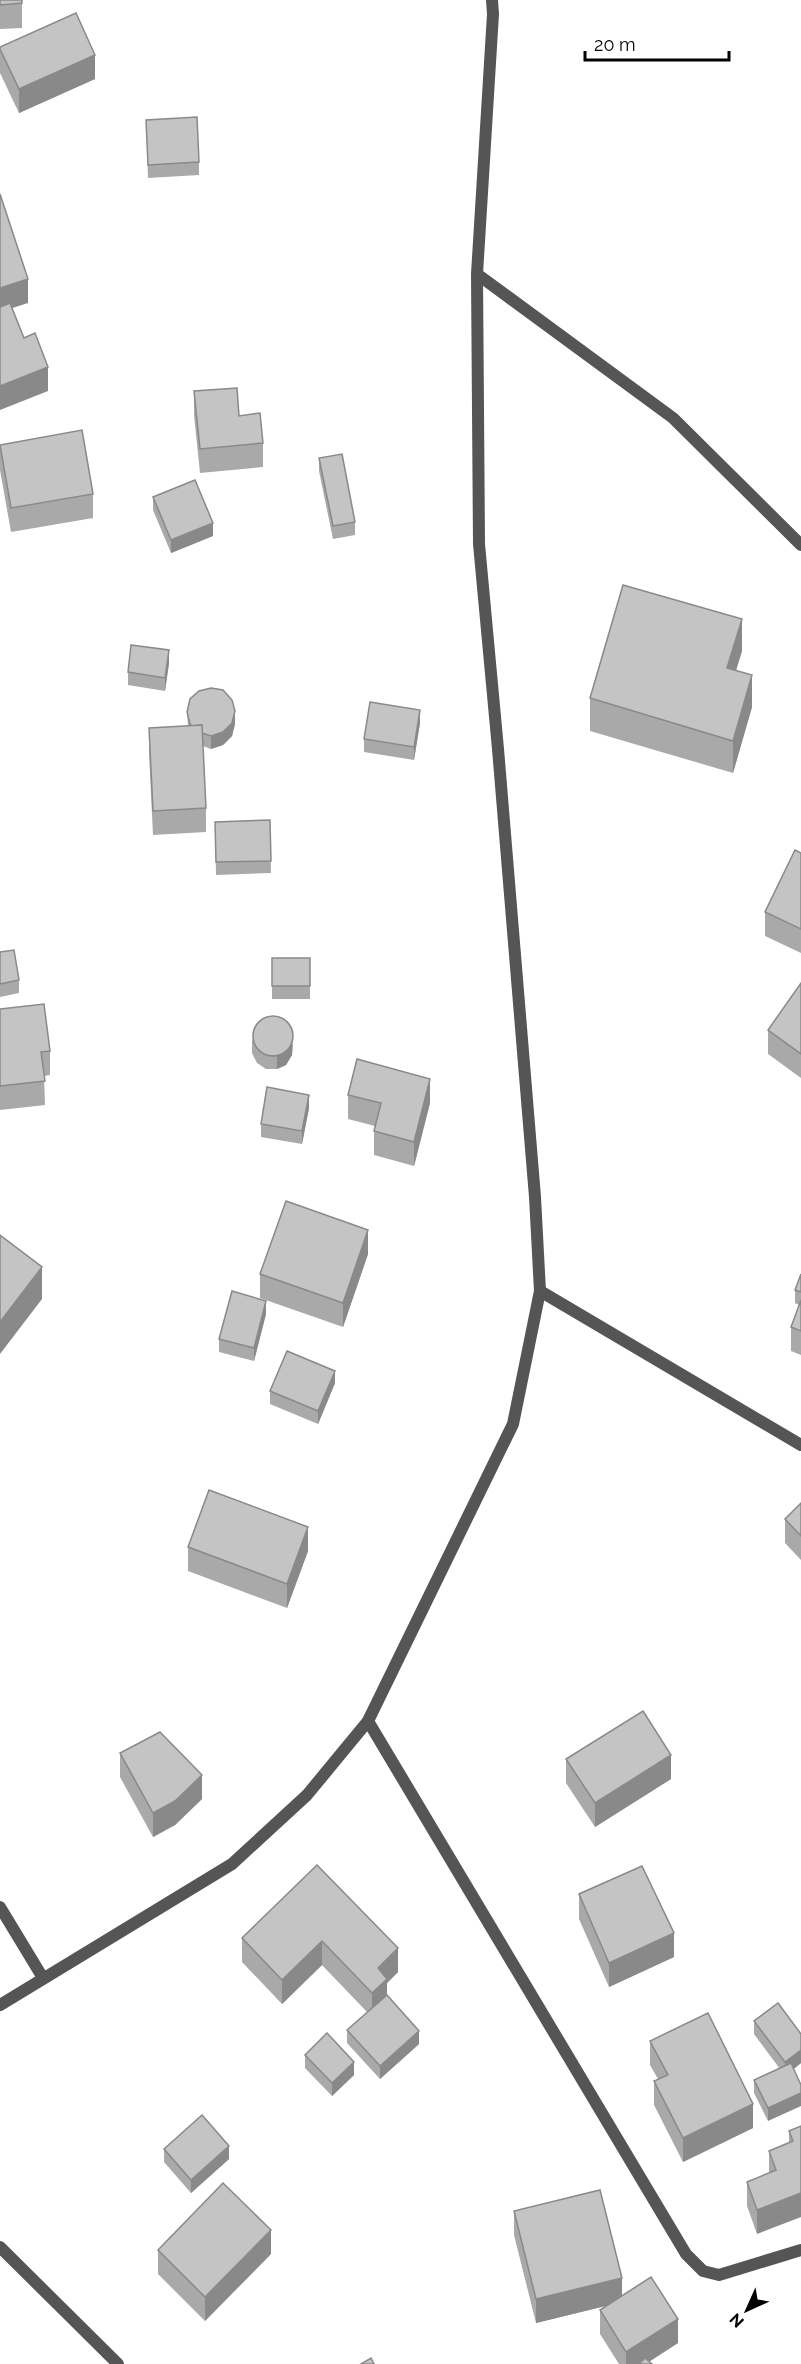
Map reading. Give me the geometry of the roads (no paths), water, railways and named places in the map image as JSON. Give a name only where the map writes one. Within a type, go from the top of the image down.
[{"type":"street","points":[[0,2005],[232,1864],[307,1795],[368,1721],[513,1424],[540,1291],[534,1185],[479,544],[477,274],[492,0]]},
{"type":"street","points":[[477,274],[673,418],[801,545]]},
{"type":"street","points":[[540,1291],[801,1444]]},
{"type":"street","points":[[368,1721],[686,2254],[703,2271],[719,2275],[801,2250]]},
{"type":"street","points":[[0,1907],[43,1978]]},
{"type":"street","points":[[0,2247],[118,2364]]}]
